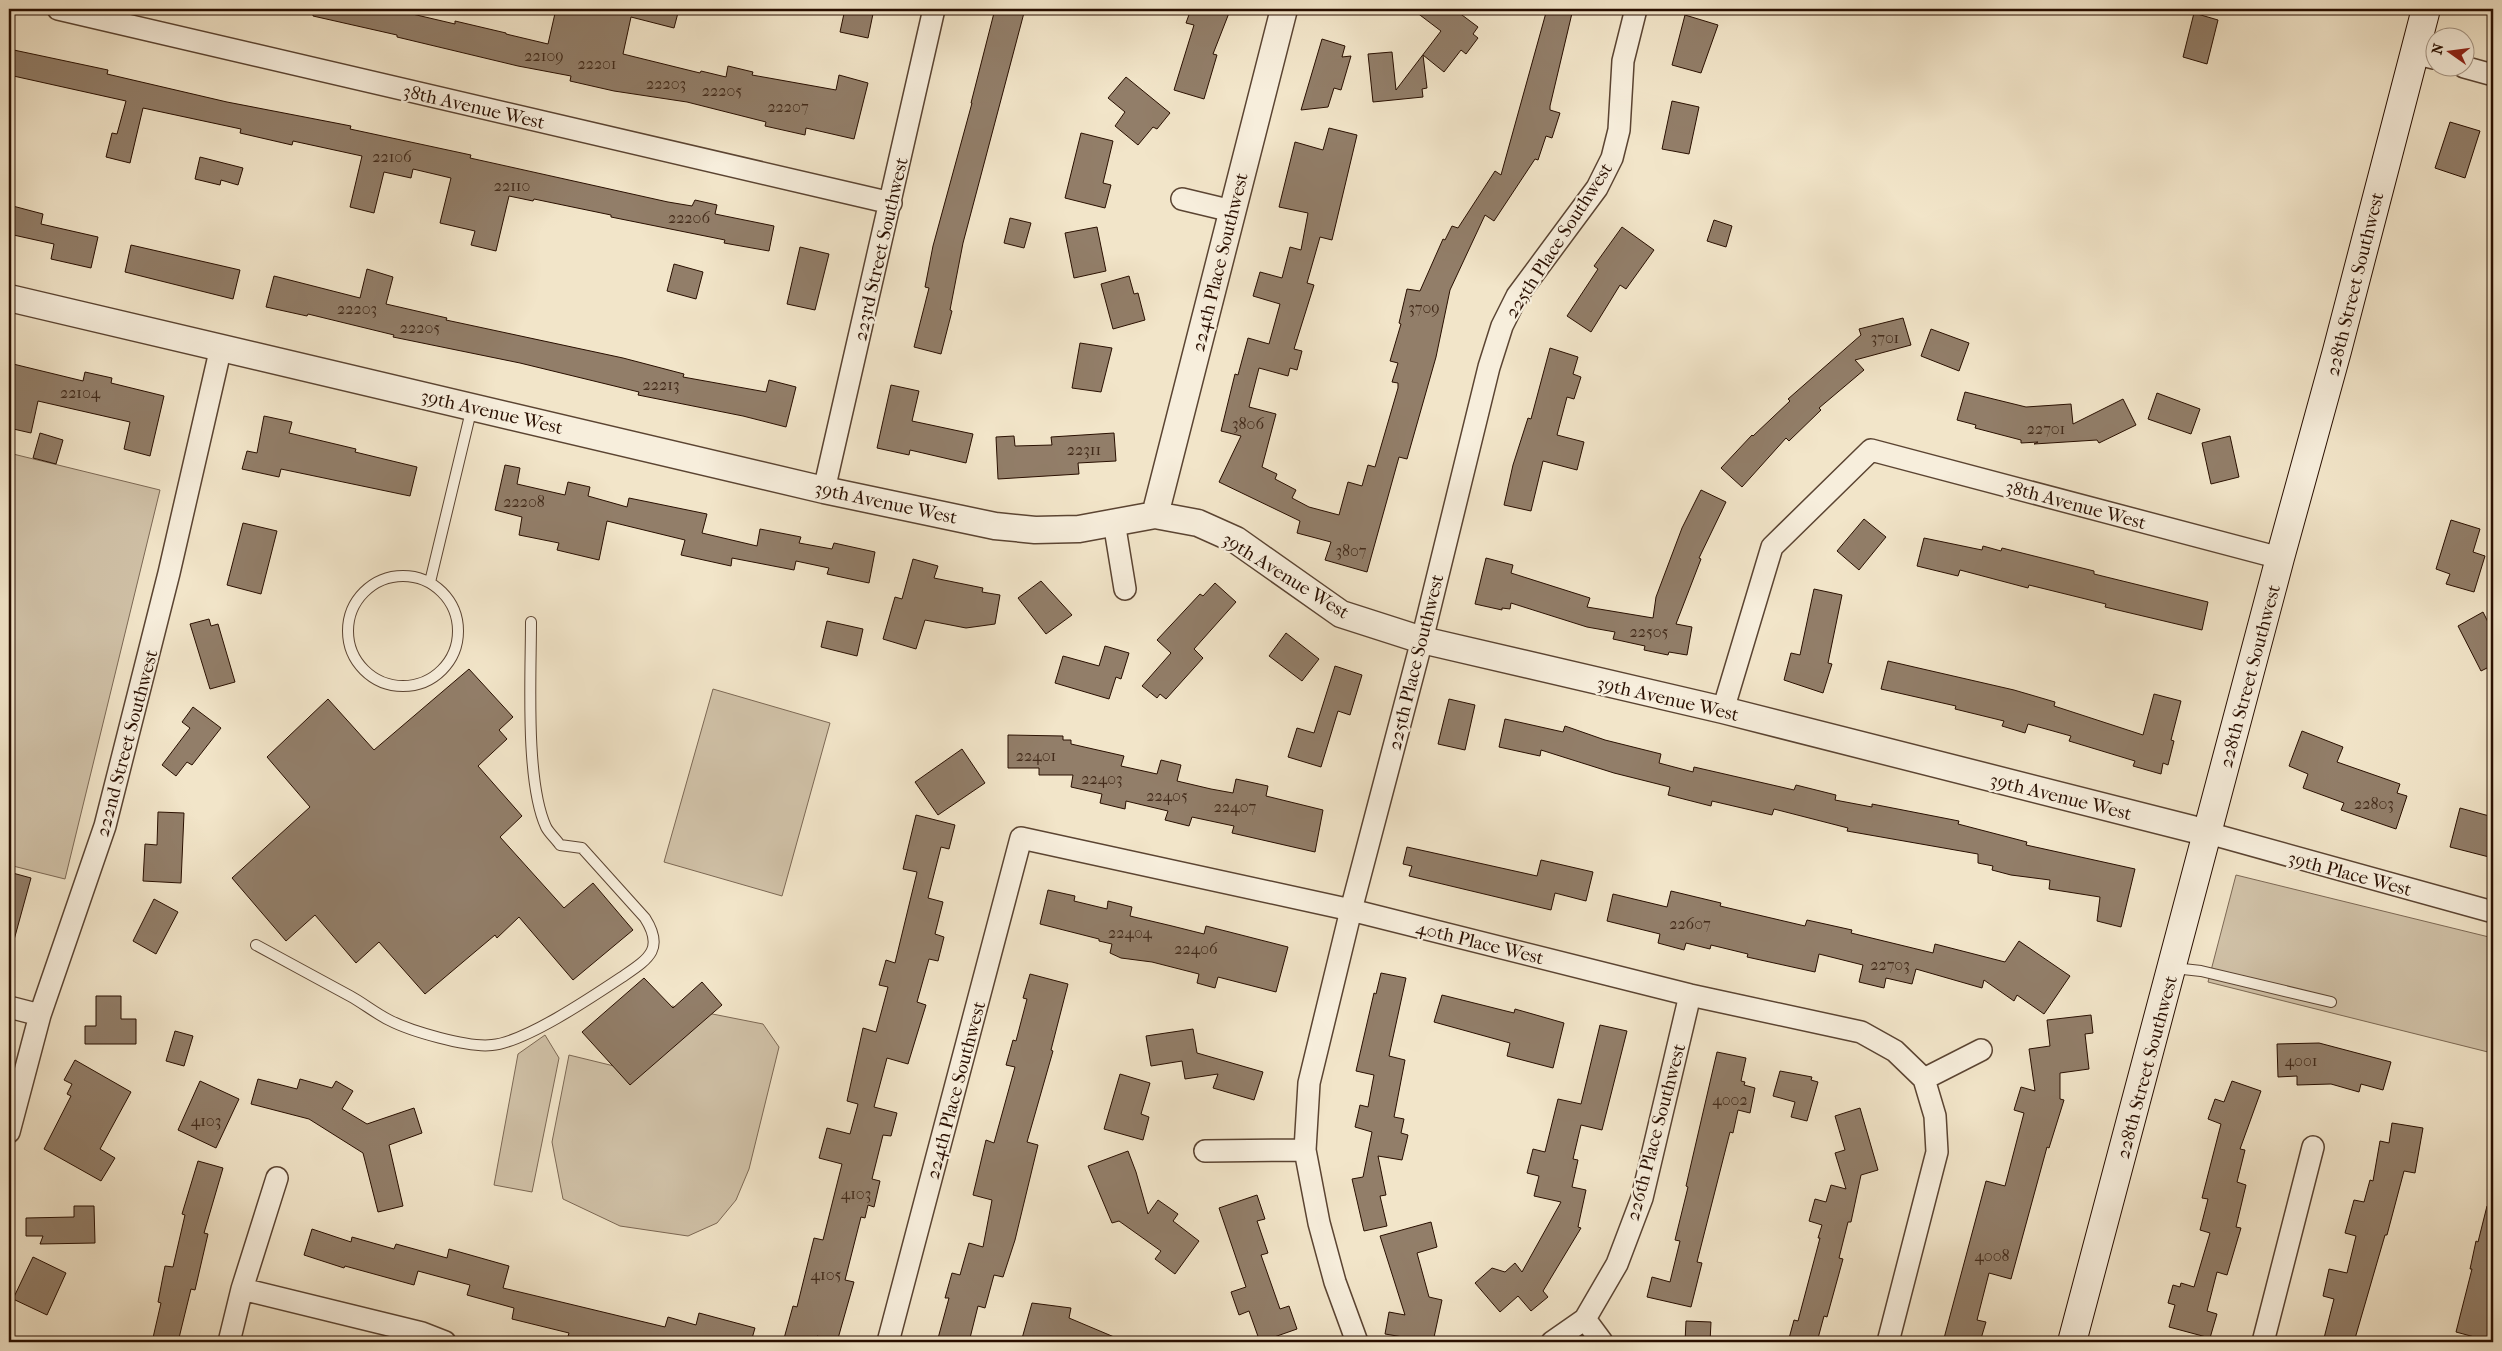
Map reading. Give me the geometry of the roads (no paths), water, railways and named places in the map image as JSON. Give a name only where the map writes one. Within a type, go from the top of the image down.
[{"type":"main road","name":"228th Street Southwest","points":[[2425,28],[2426,9]]},
{"type":"main road","name":"228th Street Southwest","points":[[2072,1342],[2173,968],[2280,558],[2337,351],[2424,55]]},
{"type":"street","name":"38th Avenue West","points":[[58,9],[891,203]]},
{"type":"street","name":"223rd Street Southwest","points":[[824,490],[934,9]]},
{"type":"street","name":"224th Place Southwest","points":[[1155,514],[1284,9]]},
{"type":"street","name":"225th Place Southwest","points":[[1356,1342],[1335,1282],[1319,1223],[1305,1150],[1309,1084],[1351,910],[1422,640],[1489,367],[1502,326],[1517,296],[1597,188],[1612,158],[1619,130],[1623,61],[1636,9]]},
{"type":"street","points":[[2474,70],[2493,75]]},
{"type":"street","points":[[1182,199],[1232,211]]},
{"type":"street","name":"39th Avenue West","points":[[9,298],[221,346],[824,490],[995,526],[1035,530],[1079,529],[1155,514],[1198,524],[1236,540],[1317,599],[1341,614],[1422,640],[1723,710],[2208,834]]},
{"type":"street","name":"222nd Street Southwest","points":[[9,1132],[40,1015],[105,826],[169,573],[221,346]]},
{"type":"street","name":"38th Avenue West","points":[[1723,710],[1772,547],[1871,450],[2280,558]]},
{"type":"street","points":[[1114,522],[1125,589]]},
{"type":"street","name":"39th Place West","points":[[2208,834],[2493,912]]},
{"type":"street","name":"224th Place Southwest","points":[[888,1342],[1021,838]]},
{"type":"street","name":"40th Place West","points":[[1021,838],[1351,910],[1690,995],[1861,1032],[1895,1051],[1924,1079]]},
{"type":"street","name":"226th Place Southwest","points":[[1585,1319],[1617,1264],[1642,1198],[1690,995]]},
{"type":"street","points":[[9,1007],[40,1015]]},
{"type":"street","points":[[1888,1342],[1936,1152],[1935,1116],[1924,1079],[1981,1050]]},
{"type":"street","points":[[2263,1342],[2313,1147]]},
{"type":"street","points":[[1205,1151],[1305,1150]]},
{"type":"street","points":[[229,1342],[242,1289],[277,1178]]},
{"type":"street","points":[[242,1289],[422,1333],[445,1342]]},
{"type":"street","points":[[1552,1342],[1585,1319],[1602,1342]]},
{"type":"lane","points":[[430,582],[472,406]]},
{"type":"lane","points":[[410,575],[430,582],[450,601],[458,627],[456,648],[446,666],[430,680],[410,687],[389,685],[369,676],[355,661],[348,641],[347,620],[356,600],[370,585],[389,576],[410,575]]},
{"type":"lane","points":[[256,945],[354,998],[389,1020],[459,1041],[490,1046],[508,1042],[551,1021],[648,960],[654,945],[652,930],[645,918],[582,848],[560,844],[546,827],[533,766],[531,622]]},
{"type":"lane","points":[[2173,968],[2201,971],[2331,1002]]}]
